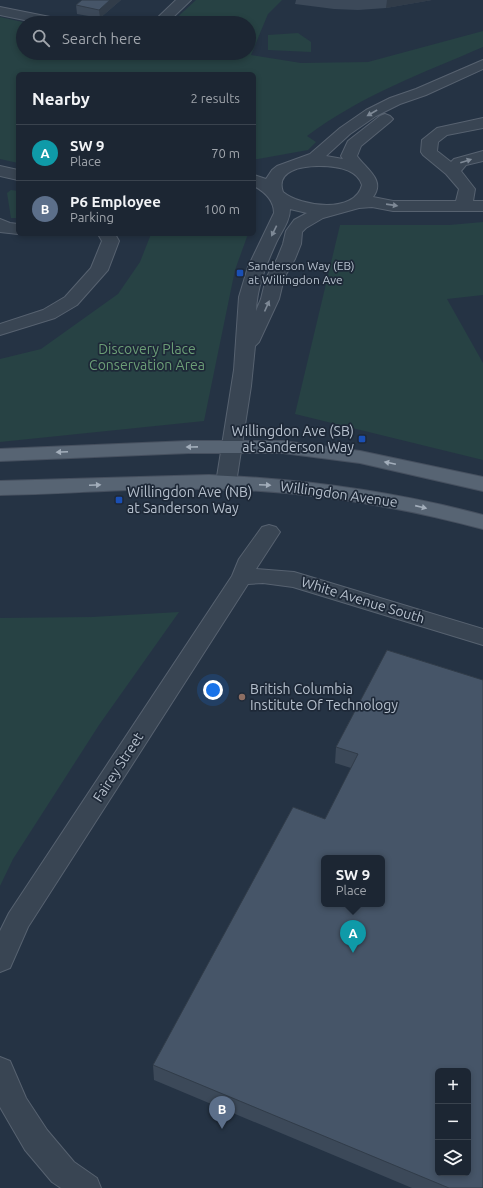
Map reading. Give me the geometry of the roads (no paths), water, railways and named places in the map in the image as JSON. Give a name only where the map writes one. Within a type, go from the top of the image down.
[{"type":"main road","points":[[0,455],[181,447],[283,447],[360,457],[483,484]]},
{"type":"main road","name":"Willingdon Avenue","points":[[0,488],[169,482],[307,487],[382,498],[483,522]]},
{"type":"street","points":[[167,16],[184,0]]},
{"type":"street","points":[[19,14],[32,4]]},
{"type":"street","points":[[0,11],[28,16]]},
{"type":"street","points":[[226,483],[245,354],[248,297],[258,264],[282,215],[283,206],[273,187],[274,179],[280,172],[290,166],[316,157],[345,131],[371,113],[395,101],[421,92],[483,64]]},
{"type":"street","points":[[353,204],[367,195],[370,187],[364,175],[349,156],[354,144],[385,119],[412,102],[421,92]]},
{"type":"street","points":[[463,207],[468,189],[452,171],[429,152],[430,140],[442,131],[483,123]]},
{"type":"street","points":[[452,171],[460,162],[483,156]]},
{"type":"street","points":[[335,210],[315,210],[300,207],[287,202],[261,182],[259,170],[318,160],[334,161],[349,165],[386,190],[440,207]]},
{"type":"street","points":[[245,354],[270,299],[275,278],[290,249],[294,231],[300,224],[317,214],[353,204],[372,202],[394,206],[483,206]]},
{"type":"street","points":[[0,224],[5,228],[16,229]]},
{"type":"street","points":[[0,330],[49,314],[71,301],[100,270],[111,241],[107,236]]},
{"type":"street","name":"Fairey Street","points":[[0,960],[18,921],[269,532]]},
{"type":"street","name":"White Avenue South","points":[[242,576],[263,576],[294,580],[483,637]]},
{"type":"street","points":[[0,1070],[14,1106],[36,1140],[62,1172],[86,1188]]},
{"type":"place","name":"Sanderson Way (EB) at Willingdon Ave","points":[[240,273]]},
{"type":"place","name":"Willingdon Ave (SB) at Sanderson Way","points":[[362,439]]},
{"type":"place","name":"Willingdon Ave (NB) at Sanderson Way","points":[[119,500]]},
{"type":"place","name":"British Columbia Institute Of Technology","points":[[242,697]]},
{"type":"place","name":"SW 9","points":[[353,953]]},
{"type":"place","name":"P6 Employee","points":[[222,1129]]},
{"type":"park label","name":"Discovery Place Conservation Area","points":[[147,358]]}]
